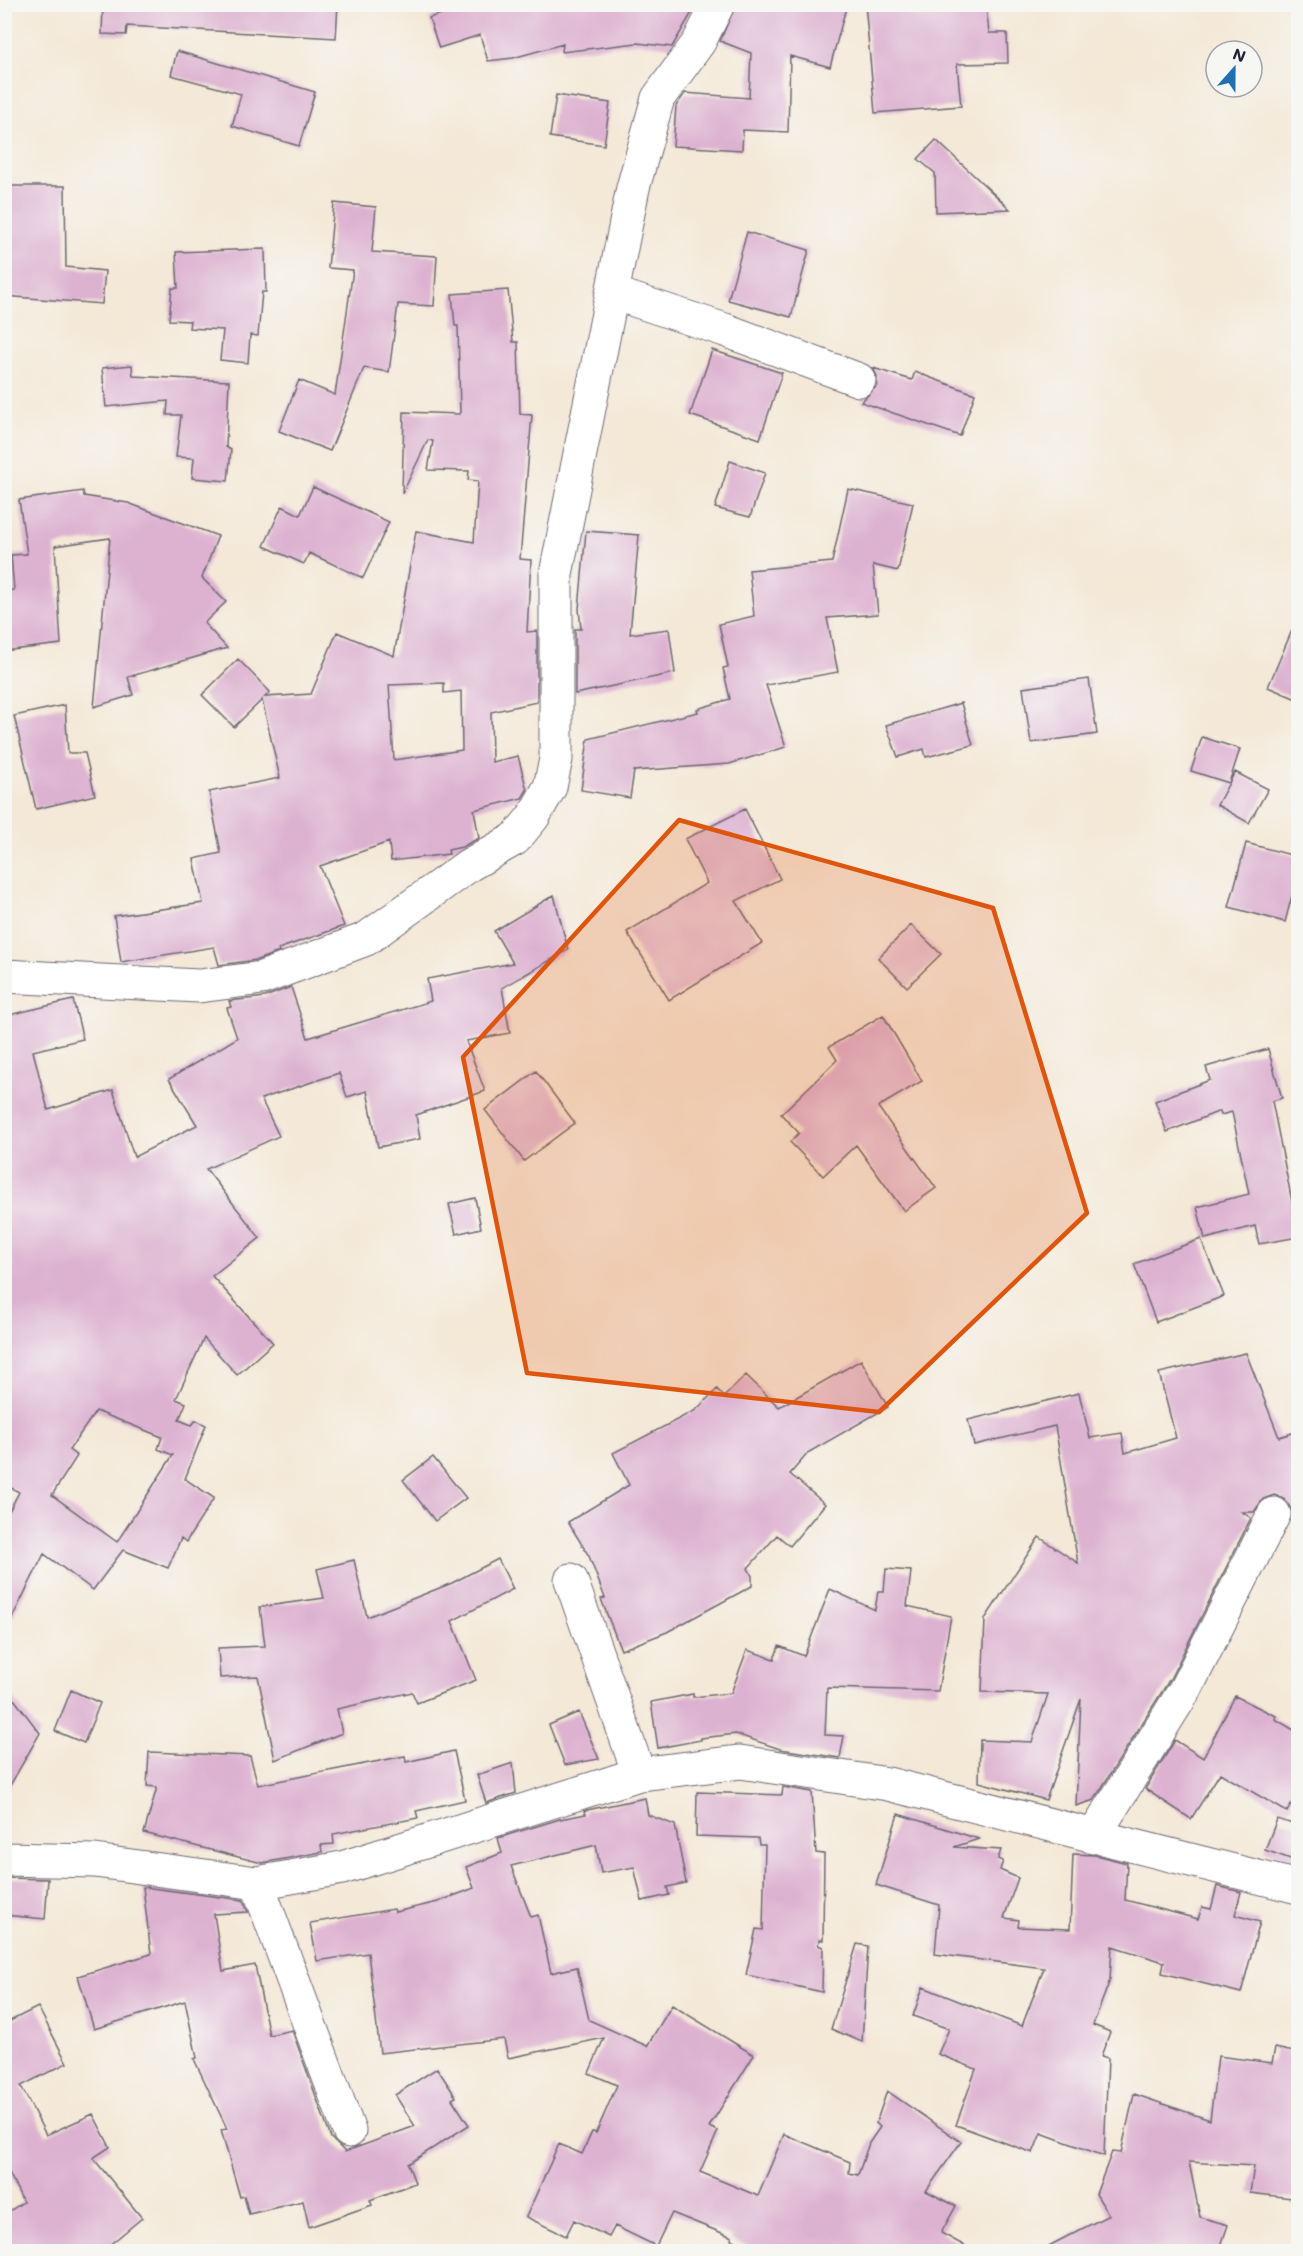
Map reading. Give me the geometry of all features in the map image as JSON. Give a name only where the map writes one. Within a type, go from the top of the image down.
[{"type":"street","points":[[4,976],[199,986],[262,978],[366,939],[469,865],[515,839],[533,817],[550,787],[556,759],[556,574],[633,188],[658,98],[699,42],[718,4]]},
{"type":"street","points":[[613,293],[725,330],[859,380]]},
{"type":"street","points":[[1093,1837],[1186,1688],[1274,1514]]},
{"type":"street","points":[[570,1580],[639,1774]]},
{"type":"street","points":[[4,1859],[95,1861],[257,1883],[342,1868],[639,1774],[740,1762],[888,1784],[1299,1887]]},
{"type":"street","points":[[257,1883],[348,2131]]},
{"type":"highlighted area","points":[[679,820],[993,908],[1087,1213],[879,1412],[527,1373],[463,1057]]},
{"type":"building","points":[[103,4],[338,4],[336,38],[127,26],[126,35],[102,34]]},
{"type":"building","points":[[470,4],[697,4],[672,47],[637,43],[562,52],[563,44],[513,58],[488,61],[480,35],[439,48],[429,18]]},
{"type":"building","points":[[736,4],[847,4],[830,67],[790,56],[788,132],[743,130],[742,150],[673,146],[676,106],[685,93],[749,98],[751,53],[720,41]]},
{"type":"building","points":[[865,4],[986,4],[989,33],[1007,33],[1008,63],[957,64],[961,106],[875,113]]},
{"type":"building","points":[[177,51],[315,92],[299,146],[232,126],[241,94],[171,75]]},
{"type":"building","points":[[556,95],[610,103],[604,145],[550,137]]},
{"type":"building","points":[[936,140],[1010,209],[936,212],[935,173],[918,159]]},
{"type":"building","points":[[4,186],[65,186],[66,267],[105,271],[102,304],[4,296]]},
{"type":"building","points":[[334,203],[376,207],[372,252],[437,256],[434,306],[398,304],[389,372],[364,368],[330,451],[279,431],[299,380],[335,395],[353,270],[328,268]]},
{"type":"building","points":[[747,232],[809,250],[791,317],[728,300]]},
{"type":"building","points":[[265,249],[266,292],[262,292],[258,336],[250,335],[248,363],[220,360],[223,330],[189,328],[190,321],[169,320],[172,288],[178,288],[176,252]]},
{"type":"building","points":[[508,290],[513,342],[518,342],[520,414],[532,415],[520,559],[531,560],[527,632],[537,631],[537,702],[491,712],[492,762],[518,756],[527,790],[522,798],[474,810],[479,838],[462,847],[448,850],[449,854],[391,861],[389,842],[320,866],[344,926],[278,949],[279,952],[257,960],[219,965],[214,947],[121,962],[114,916],[203,903],[194,859],[221,853],[209,792],[280,778],[262,700],[234,727],[202,695],[238,659],[270,692],[265,697],[311,694],[337,632],[394,656],[416,531],[474,542],[478,481],[468,480],[469,471],[428,470],[433,441],[428,440],[402,494],[404,412],[460,414],[458,326],[455,326],[452,294]],"holes":[[[444,683],[444,693],[461,691],[462,750],[394,760],[389,685]]]},
{"type":"building","points":[[712,350],[782,373],[760,439],[690,415]]},
{"type":"building","points":[[132,365],[133,376],[229,381],[226,447],[231,450],[228,481],[192,478],[194,458],[176,457],[181,415],[167,415],[168,401],[106,407],[102,368]]},
{"type":"building","points":[[873,368],[912,380],[915,372],[975,394],[960,436],[861,402],[877,386],[877,376]]},
{"type":"building","points":[[730,461],[765,473],[750,517],[715,508]]},
{"type":"building","points":[[313,487],[389,522],[363,578],[309,553],[304,564],[264,546],[282,506],[300,515]]},
{"type":"building","points":[[848,489],[913,503],[898,571],[873,565],[878,614],[827,618],[838,672],[766,685],[786,747],[729,764],[634,771],[630,798],[581,790],[588,739],[698,712],[697,709],[730,699],[723,668],[728,667],[719,624],[754,616],[749,570],[832,562]]},
{"type":"building","points":[[83,491],[84,496],[128,503],[218,536],[202,578],[226,602],[204,623],[227,648],[128,677],[133,695],[94,707],[110,538],[55,546],[61,644],[4,651],[4,591],[14,590],[11,555],[27,554],[19,500]]},
{"type":"building","points":[[586,531],[639,535],[630,634],[669,629],[675,673],[575,694],[575,629],[581,629],[579,609]]},
{"type":"building","points":[[1299,616],[1299,700],[1268,687]]},
{"type":"building","points":[[1089,679],[1097,734],[1031,743],[1023,688]]},
{"type":"building","points":[[961,703],[973,745],[926,757],[924,749],[898,757],[886,725]]},
{"type":"building","points":[[65,705],[68,753],[85,753],[95,795],[36,809],[14,716]]},
{"type":"building","points":[[1202,737],[1240,749],[1229,783],[1191,771]]},
{"type":"building","points":[[1235,772],[1268,789],[1249,823],[1217,805]]},
{"type":"building","points":[[745,809],[780,879],[736,901],[762,943],[669,1000],[627,932],[707,883],[685,839]]},
{"type":"building","points":[[1246,843],[1299,857],[1299,869],[1285,922],[1229,907]]},
{"type":"building","points":[[554,895],[568,950],[502,988],[510,1033],[466,1041],[485,1091],[416,1115],[420,1139],[378,1147],[367,1091],[347,1097],[339,1073],[261,1099],[279,1136],[206,1169],[260,1238],[212,1276],[273,1343],[237,1375],[204,1338],[176,1399],[186,1403],[179,1420],[192,1425],[196,1420],[206,1425],[185,1479],[214,1498],[186,1542],[181,1538],[168,1568],[123,1550],[93,1590],[44,1554],[4,1634],[4,1521],[19,1492],[4,1484],[4,1016],[73,1000],[83,1039],[33,1051],[48,1110],[113,1090],[134,1157],[197,1125],[169,1079],[237,1038],[227,1008],[231,1007],[229,1001],[265,997],[291,987],[308,1038],[431,1001],[427,979],[513,963],[494,931]],"holes":[[[96,1411],[162,1437],[158,1449],[173,1455],[117,1542],[52,1495],[77,1456],[69,1450]]]},
{"type":"building","points":[[911,925],[941,954],[907,987],[878,958]]},
{"type":"building","points":[[883,1015],[922,1081],[878,1107],[936,1188],[904,1211],[856,1145],[823,1176],[790,1142],[799,1133],[781,1114],[837,1060],[829,1047]]},
{"type":"building","points":[[1268,1049],[1282,1098],[1272,1101],[1299,1237],[1259,1244],[1255,1226],[1205,1239],[1197,1207],[1249,1194],[1232,1112],[1221,1115],[1220,1111],[1167,1132],[1155,1101],[1210,1080],[1206,1067]]},
{"type":"building","points":[[536,1071],[575,1123],[524,1161],[485,1110]]},
{"type":"building","points":[[475,1198],[481,1228],[456,1234],[449,1204]]},
{"type":"building","points":[[1201,1239],[1224,1296],[1156,1322],[1134,1264]]},
{"type":"building","points":[[1246,1353],[1279,1437],[1299,1431],[1299,1510],[1292,1510],[1283,1498],[1274,1495],[1263,1499],[1254,1512],[1242,1512],[1251,1518],[1170,1679],[1094,1800],[1076,1806],[1081,1699],[1046,1800],[979,1782],[980,1740],[1032,1742],[1048,1694],[982,1692],[985,1619],[1039,1537],[1078,1563],[1055,1426],[974,1445],[968,1420],[1079,1393],[1090,1438],[1122,1433],[1125,1453],[1176,1438],[1159,1373]]},
{"type":"building","points":[[861,1360],[888,1407],[809,1452],[790,1474],[825,1504],[790,1546],[777,1535],[748,1568],[752,1576],[752,1586],[667,1632],[621,1650],[601,1599],[605,1598],[589,1556],[568,1522],[629,1485],[613,1453],[696,1410],[717,1389],[724,1397],[746,1375],[779,1407]]},
{"type":"building","points":[[433,1457],[466,1498],[435,1521],[403,1480]]},
{"type":"building","points":[[498,1559],[513,1589],[452,1621],[476,1680],[417,1703],[412,1692],[337,1709],[342,1733],[275,1760],[258,1676],[220,1678],[218,1648],[265,1646],[260,1607],[324,1598],[317,1569],[354,1560],[367,1617],[452,1583]]},
{"type":"building","points":[[886,1569],[911,1571],[907,1606],[951,1616],[938,1691],[827,1688],[825,1735],[844,1736],[840,1758],[780,1749],[736,1734],[701,1738],[701,1740],[658,1748],[651,1702],[693,1694],[693,1697],[731,1693],[747,1650],[774,1659],[779,1646],[804,1656],[830,1589],[875,1610],[878,1591],[884,1591]]},
{"type":"building","points":[[4,1686],[40,1733],[4,1796]]},
{"type":"building","points":[[71,1690],[100,1703],[84,1743],[55,1731]]},
{"type":"building","points":[[1235,1696],[1276,1716],[1275,1719],[1299,1733],[1299,1791],[1287,1812],[1220,1773],[1191,1819],[1145,1789],[1175,1740],[1203,1758]]},
{"type":"building","points":[[579,1712],[599,1759],[565,1765],[549,1725]]},
{"type":"building","points":[[454,1751],[465,1800],[416,1811],[418,1818],[333,1834],[334,1844],[321,1845],[322,1852],[262,1863],[144,1833],[157,1787],[147,1786],[149,1752],[250,1756],[258,1785],[405,1756],[406,1762]]},
{"type":"building","points":[[513,1763],[516,1793],[486,1803],[477,1775]]},
{"type":"building","points":[[783,1787],[812,1792],[816,1853],[824,1854],[823,1940],[819,1940],[818,1945],[823,1947],[822,1992],[746,1975],[756,1929],[763,1930],[765,1845],[759,1845],[758,1838],[696,1836],[697,1792],[782,1795]]},
{"type":"building","points":[[645,1798],[648,1815],[675,1825],[686,1883],[667,1887],[669,1895],[642,1901],[634,1867],[601,1873],[596,1845],[511,1866],[531,1917],[538,1915],[551,1973],[577,1967],[589,2020],[647,2046],[672,2005],[754,2055],[709,2127],[718,2131],[700,2172],[758,2196],[784,2134],[850,2162],[849,2173],[858,2175],[869,2143],[880,2127],[876,2123],[887,2091],[961,2142],[926,2191],[956,2206],[941,2233],[976,2252],[760,2252],[731,2239],[732,2237],[672,2213],[656,2246],[615,2226],[609,2237],[574,2220],[566,2236],[526,2217],[559,2144],[582,2154],[592,2132],[596,2133],[617,2085],[589,2073],[604,2038],[508,2058],[504,2039],[380,2053],[368,1953],[317,1961],[310,1923],[394,1909],[395,1912],[438,1902],[474,1888],[466,1867],[502,1853],[498,1838],[560,1819],[586,1814],[584,1811],[587,1810]]},
{"type":"building","points":[[898,1814],[979,1839],[954,1847],[1001,1850],[998,1859],[1003,1861],[1000,1870],[1018,1878],[1004,1918],[1019,1920],[1018,1927],[1070,1929],[1073,1854],[1095,1855],[1127,1863],[1125,1900],[1198,1919],[1202,1907],[1211,1909],[1217,1886],[1241,1892],[1235,1915],[1260,1922],[1241,1993],[1162,1973],[1164,1962],[1112,1946],[1110,1980],[1093,2025],[1110,2032],[1101,2056],[1108,2058],[1104,2156],[1041,2133],[1033,2153],[956,2125],[976,2069],[938,2054],[949,2029],[913,2016],[923,1987],[1022,2026],[1044,1968],[935,1954],[939,1905],[876,1885]]},
{"type":"building","points":[[1277,1819],[1299,1826],[1299,1862],[1265,1850]]},
{"type":"building","points":[[4,1878],[48,1879],[45,1919],[4,1915]]},
{"type":"building","points":[[143,1887],[243,1900],[248,1912],[214,1914],[223,1971],[255,1965],[269,2035],[292,2030],[331,2138],[345,2152],[415,2126],[395,2095],[437,2068],[456,2097],[452,2099],[469,2125],[408,2164],[415,2183],[370,2200],[372,2205],[309,2227],[303,2201],[249,2214],[244,2196],[240,2197],[221,2130],[227,2129],[194,2059],[197,2058],[185,2001],[94,2029],[78,1976],[151,1954]]},
{"type":"building","points":[[857,1944],[868,1946],[862,2042],[831,2029]]},
{"type":"building","points":[[38,2007],[67,2063],[21,2086],[46,2135],[93,2114],[110,2147],[93,2158],[142,2218],[101,2252],[4,2252],[4,2215],[23,2202],[4,2162],[4,2024]]},
{"type":"building","points":[[1275,2048],[1299,2053],[1299,2199],[1250,2193],[1254,2166],[1189,2162],[1200,2217],[1228,2225],[1219,2252],[1037,2252],[1109,2215],[1096,2194],[1112,2152],[1121,2153],[1134,2094],[1210,2120],[1218,2056],[1272,2063]]}]
